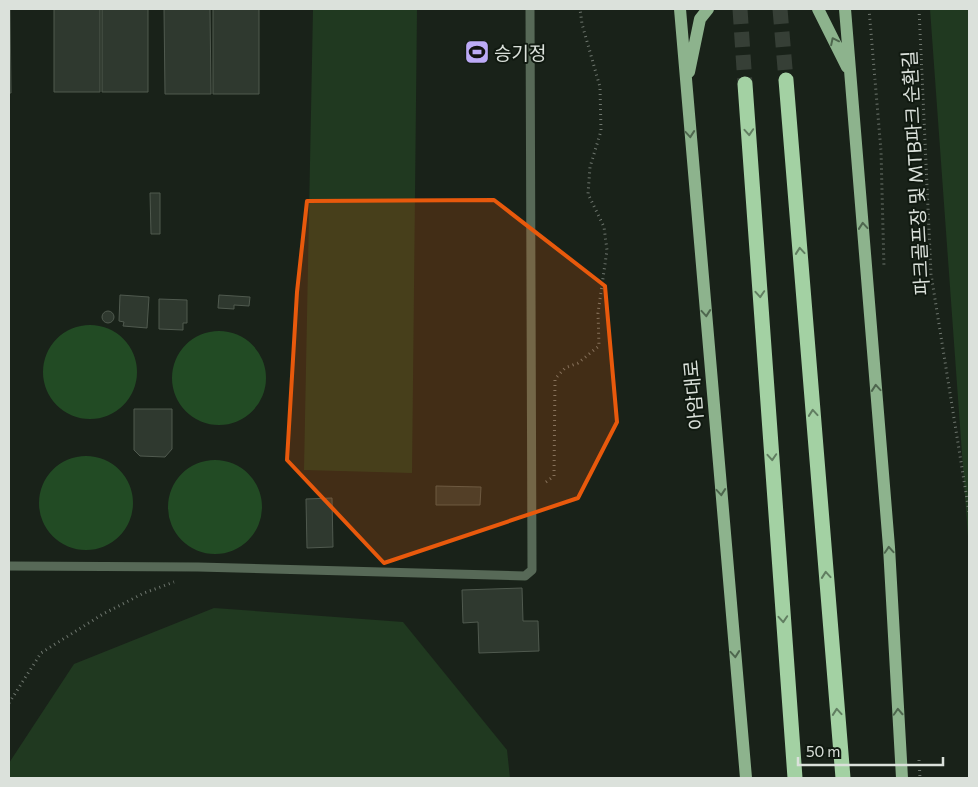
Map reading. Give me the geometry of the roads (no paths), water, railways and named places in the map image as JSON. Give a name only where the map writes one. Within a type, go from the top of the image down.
[{"type":"highway","points":[[786,80],[843,778]]},
{"type":"highway","points":[[745,84],[795,778]]},
{"type":"main road","name":"아암대로","points":[[680,9],[746,778]]},
{"type":"main road","points":[[686,85],[700,19],[708,9]]},
{"type":"main road","points":[[818,9],[850,73]]},
{"type":"main road","points":[[845,9],[889,547],[902,778]]},
{"type":"lane","points":[[9,566],[198,566],[525,576],[532,570],[530,9]]},
{"type":"tunnel","points":[[740,9],[745,84]]},
{"type":"tunnel","points":[[780,9],[786,80]]},
{"type":"place","name":"승기정","points":[[477,52]]}]
